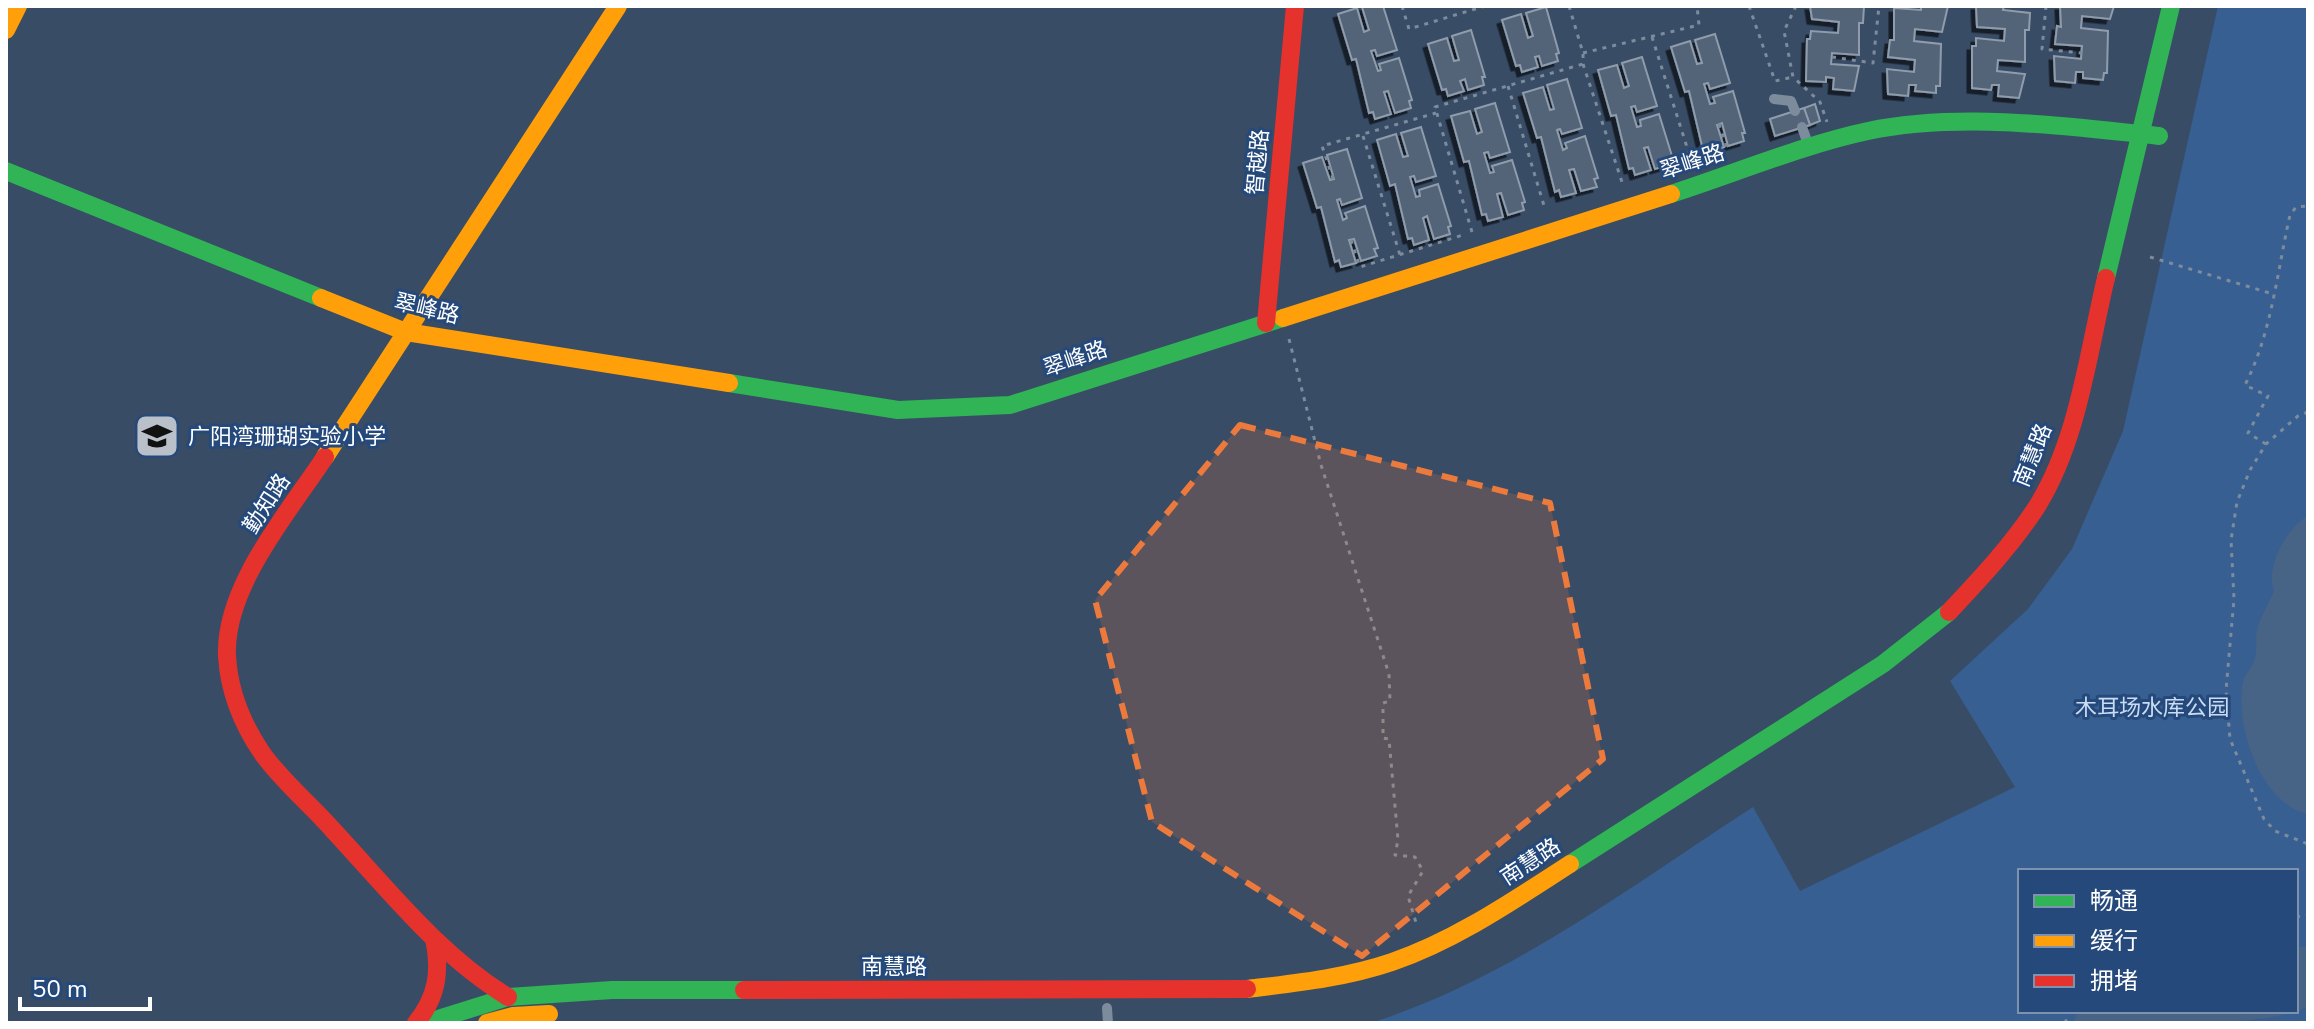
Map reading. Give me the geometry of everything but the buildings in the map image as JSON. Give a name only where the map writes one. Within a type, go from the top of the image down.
[{"type":"main road","points":[[6,30],[18,6]]},
{"type":"main road","name":"勤知路","points":[[508,997],[472,975],[434,939],[263,754],[237,708],[227,656],[233,609],[250,572],[618,6]]},
{"type":"main road","name":"智越路","points":[[1275,320],[1295,6]]},
{"type":"main road","name":"南慧路","points":[[425,1023],[460,1009],[508,997],[612,990],[1227,991],[1311,982],[1381,966],[1437,943],[1502,908],[1883,664],[1945,617],[1989,570],[2037,506],[2068,435],[2155,136],[2171,6]]},
{"type":"main road","points":[[2173,78],[2190,6]]},
{"type":"main road","name":"翠峰路","points":[[6,171],[406,332],[898,410],[953,410],[1010,405],[1834,141],[1919,124],[1973,122],[2155,136]]},
{"type":"main road","name":"南慧路","points":[[2016,567],[2053,517],[2085,442],[2110,348]]},
{"type":"main road","name":"南慧路","points":[[694,1009],[1107,1016],[1306,1001],[1387,982],[1444,961],[1512,923],[1925,656]]},
{"type":"main road","points":[[416,1023],[431,1006],[440,977],[434,939]]},
{"type":"main road","points":[[487,1023],[513,1016],[571,1012]]},
{"type":"lane","points":[[1774,99],[1791,101],[1795,111]]},
{"type":"lane","points":[[1802,127],[1810,149]]},
{"type":"path","points":[[1402,6],[1409,29],[1485,6]]},
{"type":"path","points":[[1569,6],[1583,53],[1583,64],[1623,185]]},
{"type":"path","points":[[1583,53],[1699,25],[1697,6]]},
{"type":"path","points":[[1749,6],[1775,81],[1793,77]]},
{"type":"path","points":[[1796,6],[1784,31],[1793,77],[1820,102],[1834,141]]},
{"type":"path","points":[[1832,57],[1873,63],[1879,6]]},
{"type":"path","points":[[2046,6],[2042,49],[2082,53]]},
{"type":"path","points":[[1652,36],[1692,163]]},
{"type":"path","points":[[1472,232],[1435,107],[1583,64]]},
{"type":"path","points":[[1508,86],[1546,209]]},
{"type":"path","points":[[1333,179],[1322,146],[1436,113]]},
{"type":"path","points":[[1719,124],[1729,152]]},
{"type":"path","points":[[1362,135],[1400,255]]},
{"type":"path","points":[[2266,444],[2248,433],[2268,396],[2245,385],[2260,355],[2290,215],[2296,207],[2308,206]]},
{"type":"path","points":[[1351,240],[1360,267]]},
{"type":"path","points":[[2150,257],[2273,294]]},
{"type":"path","points":[[1275,320],[1389,674],[1390,701],[1383,703],[1383,738],[1389,739],[1398,840],[1395,855],[1415,857],[1423,871],[1408,896],[1418,930]]},
{"type":"path","points":[[2308,412],[2298,416],[2266,444],[2250,470],[2237,502],[2231,540],[2234,599],[2226,690],[2230,739],[2264,819],[2275,831],[2308,844]]},
{"type":"highlighted area","points":[[1240,425],[1550,503],[1603,759],[1362,956],[1152,822],[1095,600]]},
{"type":"green space","name":"木耳场水库公园","points":[[2218,6],[2308,6],[2308,1023],[1371,1023],[1423,1004],[1521,956],[1753,807],[1800,891],[2015,787],[1950,681],[2028,609],[2072,549],[2123,431]]},
{"type":"shaded area","points":[[2308,516],[2308,814],[2291,808],[2264,780],[2247,740],[2241,700],[2244,679],[2255,657],[2258,625],[2274,591],[2272,571],[2279,549],[2292,529]]},
{"type":"shaded area","points":[[2298,947],[2308,947],[2308,1007],[2298,1010]]},
{"type":"shaded area","points":[[2077,1013],[2290,1013],[2228,1022],[2073,1023]]},
{"type":"traffic: fast","points":[[2106,278],[2171,6]]},
{"type":"traffic: fast","points":[[1671,194],[1820,144],[1903,125],[2014,123],[2159,136]]},
{"type":"traffic: fast","points":[[6,171],[321,298]]},
{"type":"traffic: fast","points":[[729,383],[898,410],[1010,405],[1283,318]]},
{"type":"traffic: fast","points":[[1570,864],[1883,664],[1949,612]]},
{"type":"traffic: fast","points":[[425,1023],[508,997],[612,990],[744,990]]},
{"type":"traffic: slow","points":[[6,30],[18,6]]},
{"type":"traffic: slow","points":[[325,457],[618,6]]},
{"type":"traffic: slow","points":[[1283,318],[1671,194]]},
{"type":"traffic: slow","points":[[321,298],[406,332],[729,383]]},
{"type":"traffic: slow","points":[[1247,989],[1338,976],[1374,968],[1416,953],[1484,918],[1570,864]]},
{"type":"traffic: slow","points":[[487,1023],[513,1016],[549,1014]]},
{"type":"traffic: jam","points":[[1266,323],[1295,6]]},
{"type":"traffic: jam","points":[[1949,612],[2016,536],[2050,482],[2072,426],[2106,278]]},
{"type":"traffic: jam","points":[[325,457],[261,552],[236,604],[229,630],[227,656],[238,707],[270,763],[394,897],[436,941],[508,997]]},
{"type":"traffic: jam","points":[[416,1023],[429,1004],[436,984],[434,939]]},
{"type":"traffic: jam","points":[[744,990],[1247,989]]},
{"type":"place","name":"广阳湾珊瑚实验小学","points":[[157,436]]}]
